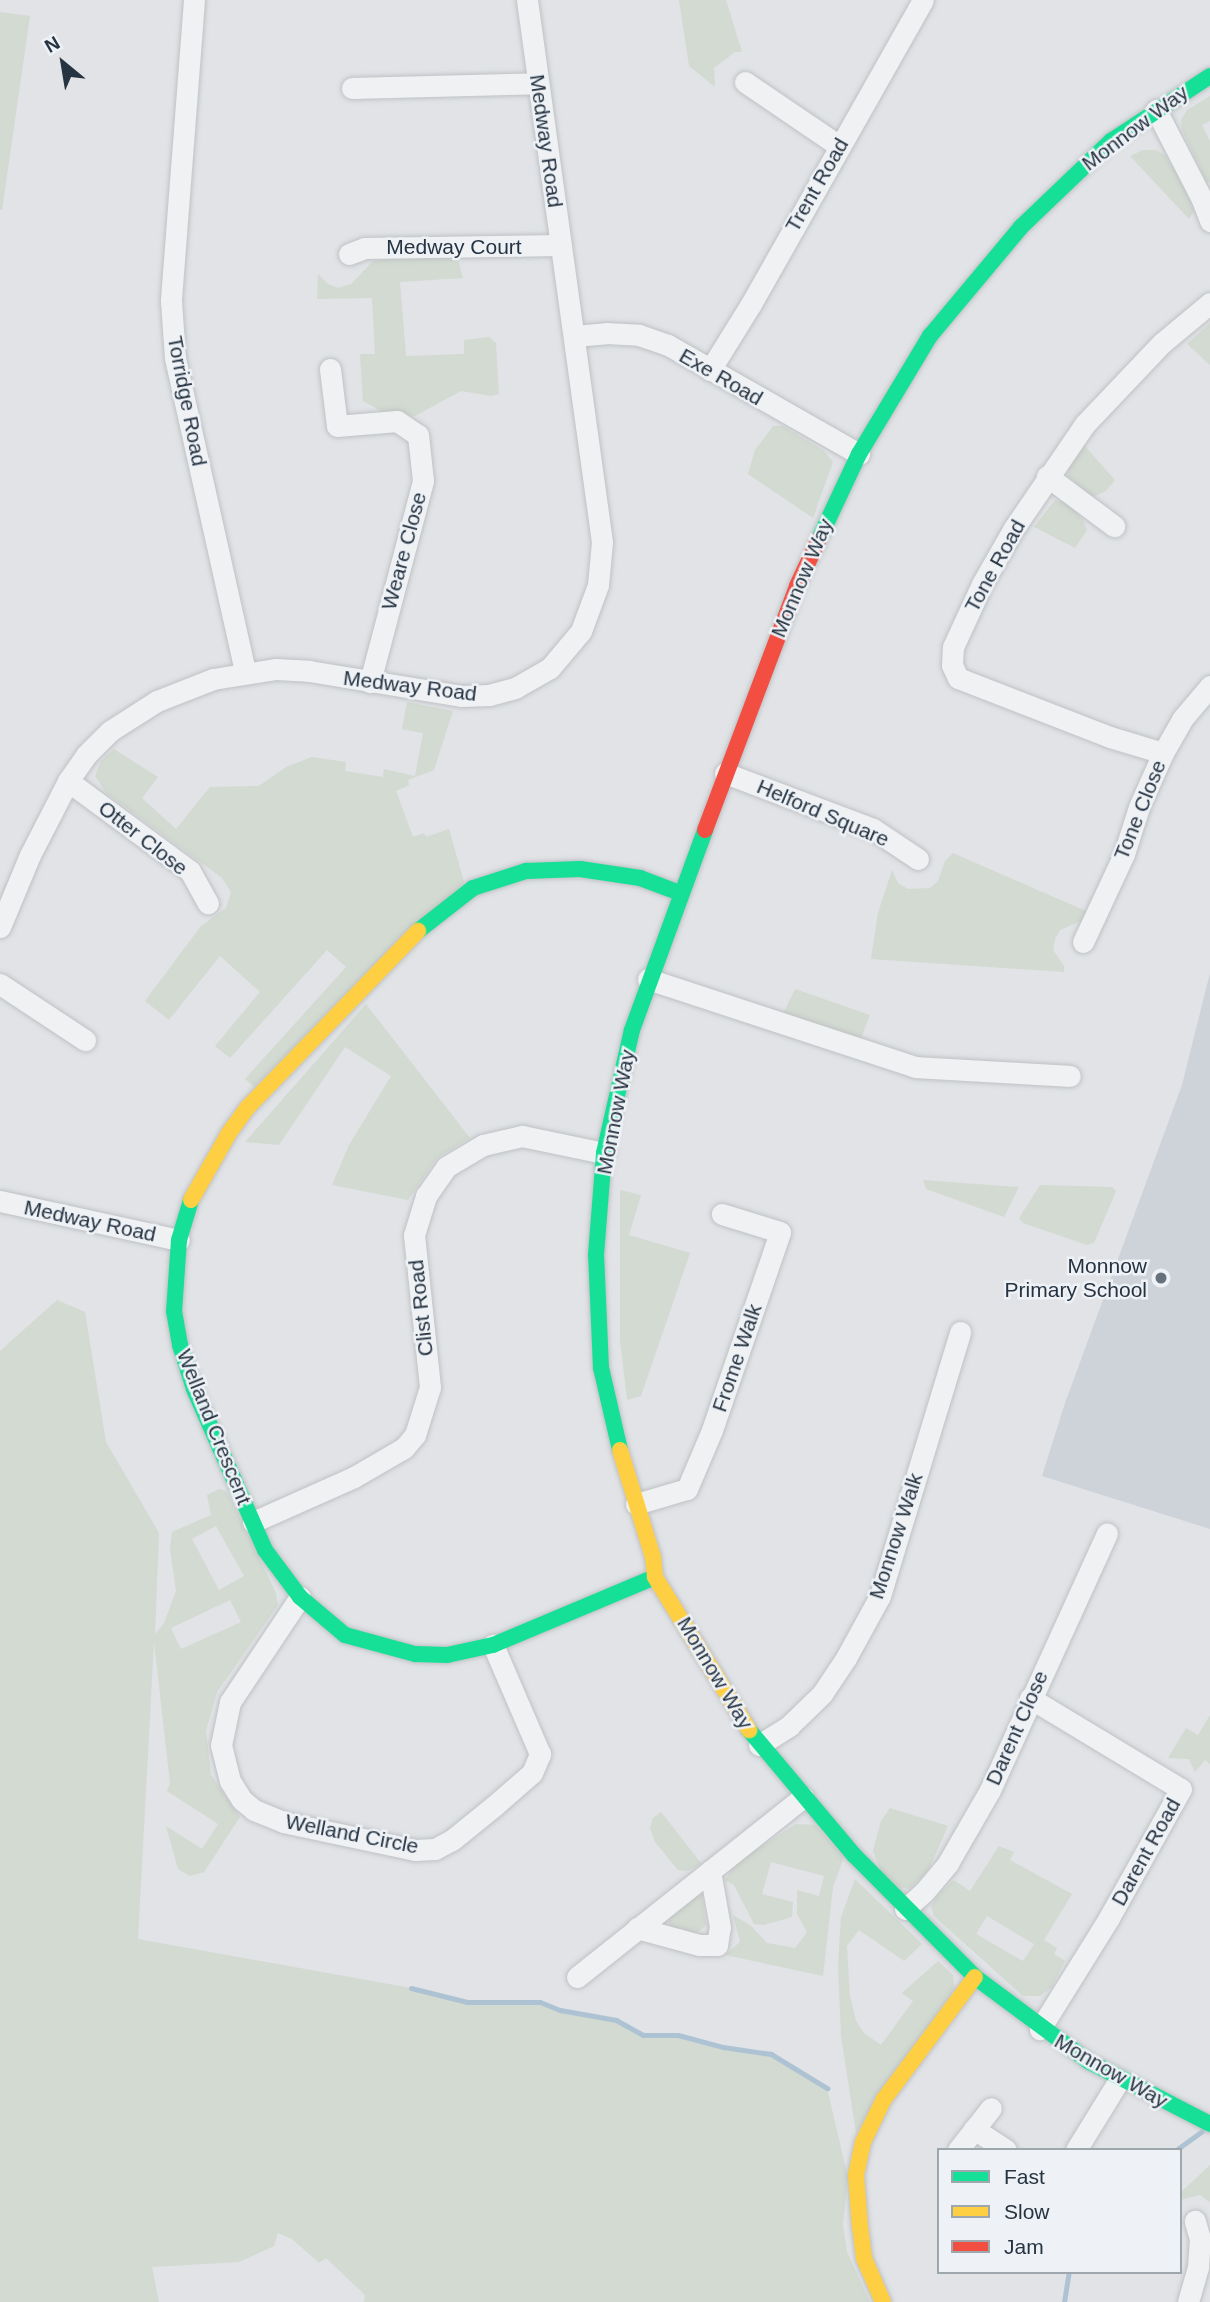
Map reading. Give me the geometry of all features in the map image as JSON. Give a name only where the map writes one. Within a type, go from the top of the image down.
[{"type":"street","name":"Torridge Road","points":[[194,0],[170,301],[175,358],[245,672]]},
{"type":"street","name":"Medway Road","points":[[0,927],[30,855],[68,781],[86,755],[132,714],[179,691],[245,672],[276,669],[309,671],[461,696],[489,695],[515,688],[551,668],[581,631],[598,585],[602,542],[527,0]]},
{"type":"street","name":"Trent Road","points":[[710,370],[751,304],[923,0]]},
{"type":"street","name":"Monnow Way","points":[[1210,76],[1111,141],[1021,227],[930,336],[859,454],[797,586],[680,893],[632,1030],[604,1153],[596,1255],[601,1368],[616,1436],[653,1557],[655,1577],[722,1690],[759,1745],[905,1909],[975,1978],[1041,2029],[1119,2080],[1210,2124]]},
{"type":"street","points":[[745,82],[839,146]]},
{"type":"street","points":[[352,89],[537,83]]},
{"type":"street","points":[[1156,110],[1201,197],[1210,221]]},
{"type":"street","name":"Medway Court","points":[[349,254],[365,248],[561,245]]},
{"type":"street","name":"Tone Road","points":[[1163,753],[1110,737],[958,678],[952,665],[953,647],[982,584],[1047,476],[1085,424],[1192,315],[1210,303]]},
{"type":"street","name":"Exe Road","points":[[574,336],[606,333],[639,335],[668,345],[859,454]]},
{"type":"street","name":"Weare Close","points":[[330,369],[337,426],[397,421],[418,435],[423,481],[370,682]]},
{"type":"street","points":[[1047,476],[1114,526]]},
{"type":"street","name":"Tone Close","points":[[1083,942],[1124,854],[1139,807],[1163,753],[1184,718],[1210,685]]},
{"type":"street","name":"Helford Square","points":[[725,773],[873,829],[918,859]]},
{"type":"street","name":"Otter Close","points":[[68,781],[190,871],[208,903]]},
{"type":"street","name":"Welland Crescent","points":[[655,1577],[493,1645],[447,1655],[415,1654],[381,1647],[345,1635],[300,1597],[265,1550],[194,1390],[180,1345],[174,1311],[179,1240],[190,1202],[207,1168],[248,1107],[430,919],[473,888],[526,871],[580,869],[640,878],[680,893]]},
{"type":"street","points":[[649,979],[916,1067],[1070,1076]]},
{"type":"street","points":[[0,984],[85,1040]]},
{"type":"street","name":"Clist Road","points":[[253,1522],[354,1477],[404,1448],[415,1435],[430,1387],[414,1235],[426,1196],[446,1167],[483,1145],[522,1136],[604,1153]]},
{"type":"street","name":"Medway Road","points":[[0,1201],[179,1240]]},
{"type":"street","name":"Frome Walk","points":[[636,1504],[687,1489],[712,1430],[780,1232],[722,1214]]},
{"type":"street","name":"Monnow Walk","points":[[759,1745],[789,1726],[822,1694],[846,1658],[880,1596],[960,1332]]},
{"type":"street","name":"Darent Close","points":[[905,1909],[924,1892],[948,1863],[990,1790],[1107,1533]]},
{"type":"street","name":"Welland Circle","points":[[300,1597],[230,1702],[220,1745],[230,1781],[242,1800],[254,1810],[283,1822],[425,1850],[435,1849],[452,1840],[494,1806],[533,1773],[540,1754],[493,1645]]},
{"type":"street","name":"Darent Road","points":[[1030,1698],[1181,1789],[1109,1918],[1041,2029]]},
{"type":"street","points":[[577,1977],[803,1797]]},
{"type":"street","points":[[637,1928],[699,1945],[717,1945],[720,1927],[710,1871]]},
{"type":"street","points":[[883,2302],[864,2258],[860,2227],[856,2175],[863,2142],[884,2099],[975,1978]]},
{"type":"street","points":[[1077,2148],[1119,2080]]},
{"type":"street","points":[[960,2148],[991,2108]]},
{"type":"street","points":[[974,2129],[1003,2148]]},
{"type":"street","points":[[1188,2302],[1199,2253],[1200,2239],[1195,2221]]},
{"type":"shaded area","points":[[679,0],[726,0],[742,52],[735,52],[714,68],[715,87],[689,66]]},
{"type":"shaded area","points":[[0,12],[30,16],[2,210],[0,210]]},
{"type":"shaded area","points":[[1210,96],[1210,121],[1202,125],[1210,141],[1210,182],[1207,183],[1182,130],[1181,120],[1187,110]]},
{"type":"shaded area","points":[[1143,150],[1156,150],[1165,155],[1182,182],[1194,211],[1189,219],[1130,156]]},
{"type":"shaded area","points":[[439,254],[457,255],[463,278],[400,282],[406,356],[464,354],[464,340],[489,337],[496,343],[499,394],[491,396],[461,391],[415,416],[381,411],[363,401],[360,354],[375,354],[372,298],[317,299],[318,274],[328,284],[338,288],[351,284],[373,261]]},
{"type":"shaded area","points":[[1210,323],[1210,365],[1187,344]]},
{"type":"shaded area","points":[[773,426],[783,426],[824,451],[833,462],[813,518],[748,474],[755,450]]},
{"type":"shaded area","points":[[1083,444],[1115,480],[1106,491],[1092,497],[1068,476],[1069,466]]},
{"type":"shaded area","points":[[1055,500],[1068,503],[1083,520],[1087,530],[1075,548],[1034,527]]},
{"type":"shaded area","points":[[407,702],[453,711],[434,770],[408,780],[409,785],[396,791],[413,837],[424,833],[426,837],[449,829],[464,882],[254,1087],[245,1079],[346,967],[327,950],[230,1058],[215,1046],[260,992],[220,956],[169,1020],[145,1001],[201,926],[226,908],[231,892],[222,878],[106,793],[95,776],[101,761],[114,749],[158,777],[142,798],[176,829],[210,787],[259,786],[286,767],[312,757],[346,762],[345,771],[383,777],[384,769],[415,776],[423,733],[402,729]]},
{"type":"shaded area","points":[[953,853],[1095,915],[1060,930],[1055,939],[1053,950],[1064,966],[1064,972],[871,959],[878,913],[892,870],[898,883],[908,889],[930,888],[938,881],[945,861]]},
{"type":"shaded area","name":"Monnow Primary School","points":[[1210,973],[1210,1529],[1042,1476],[1065,1403],[1182,1085]]},
{"type":"shaded area","points":[[795,989],[870,1015],[860,1041],[783,1014]]},
{"type":"shaded area","points":[[366,1004],[470,1138],[437,1158],[408,1200],[332,1185],[349,1145],[391,1076],[345,1047],[279,1145],[245,1142]]},
{"type":"shaded area","points":[[923,1180],[1019,1187],[1004,1217],[926,1189]]},
{"type":"shaded area","points":[[1040,1185],[1112,1187],[1116,1191],[1094,1243],[1087,1245],[1023,1223],[1019,1218]]},
{"type":"shaded area","points":[[620,1190],[641,1195],[629,1235],[690,1253],[641,1396],[627,1400],[620,1340]]},
{"type":"shaded area","points":[[57,1300],[85,1312],[106,1442],[159,1533],[155,1634],[164,1623],[176,1591],[170,1549],[172,1532],[211,1515],[207,1495],[219,1489],[226,1491],[230,1497],[276,1593],[278,1605],[217,1692],[206,1731],[211,1775],[240,1817],[204,1872],[190,1876],[178,1869],[166,1826],[202,1849],[218,1824],[167,1791],[170,1783],[154,1642],[138,1939],[411,1988],[467,2002],[540,2002],[560,2010],[616,2020],[643,2035],[678,2035],[723,2047],[771,2054],[827,2088],[848,2178],[843,2224],[847,2252],[870,2302],[364,2302],[365,2295],[326,2258],[319,2263],[292,2239],[278,2233],[274,2246],[239,2262],[152,2267],[159,2302],[0,2302],[0,1351]],"holes":[[[216,1526],[244,1576],[219,1590],[192,1539]],[[230,1600],[241,1622],[181,1649],[171,1628]]]},
{"type":"shaded area","points":[[1210,1715],[1210,1764],[1205,1760],[1195,1772],[1189,1759],[1168,1758],[1186,1728],[1198,1735]]},
{"type":"shaded area","points":[[890,1808],[948,1826],[928,1871],[909,1889],[899,1887],[882,1873],[873,1851],[881,1821]]},
{"type":"shaded area","points":[[661,1812],[701,1863],[698,1866],[687,1871],[678,1870],[655,1842],[650,1828],[653,1818]]},
{"type":"shaded area","points":[[796,1824],[815,1825],[844,1857],[833,1887],[823,1976],[725,1955],[740,1942],[733,1915],[750,1925],[767,1943],[795,1948],[807,1932],[797,1914],[797,1890],[819,1896],[824,1876],[771,1862],[762,1894],[793,1902],[792,1917],[764,1925],[754,1924],[734,1885],[725,1880],[738,1861]]},
{"type":"shaded area","points":[[999,1846],[1014,1852],[1010,1860],[1072,1894],[1044,1940],[1057,1948],[1054,1954],[1065,1961],[1051,1988],[1040,1996],[1023,1996],[934,1916],[931,1906],[937,1896],[954,1880],[970,1891]],"holes":[[[987,1916],[1034,1944],[1023,1961],[976,1934]]]},
{"type":"shaded area","points":[[855,1879],[922,1944],[904,1961],[859,1930],[847,1946],[850,1996],[856,2021],[864,2033],[881,2045],[913,2001],[902,1993],[938,1961],[953,1975],[955,1989],[856,2133],[841,2036],[838,1965],[841,1917]]},
{"type":"shaded area","points":[[698,1894],[702,1895],[706,1925],[697,1933],[671,1928],[667,1919]]},
{"type":"shaded area","points":[[1210,2165],[1210,2202],[1200,2195],[1182,2200],[1182,2191]]},
{"type":"waterway","points":[[411,1988],[467,2002],[540,2002],[560,2010],[616,2020],[643,2035],[678,2035],[723,2047],[771,2054],[827,2088]]},
{"type":"waterway","points":[[1179,2148],[1202,2131]]},
{"type":"waterway","points":[[1064,2302],[1069,2274]]},
{"type":"traffic: fast","points":[[819,539],[859,454],[930,336],[1021,227],[1111,141],[1210,76]]},
{"type":"traffic: fast","points":[[620,1450],[601,1368],[596,1255],[604,1153],[632,1030],[705,830]]},
{"type":"traffic: fast","points":[[418,931],[473,888],[526,871],[580,869],[640,878],[680,893]]},
{"type":"traffic: fast","points":[[191,1200],[179,1240],[174,1311],[180,1345],[194,1389],[265,1550],[300,1597],[345,1635],[415,1654],[447,1655],[493,1645],[655,1577]]},
{"type":"traffic: fast","points":[[749,1730],[854,1855],[975,1977],[1088,2061],[1210,2124]]},
{"type":"traffic: slow","points":[[191,1200],[229,1133],[248,1107],[418,931]]},
{"type":"traffic: slow","points":[[620,1450],[653,1557],[655,1577],[749,1730]]},
{"type":"traffic: slow","points":[[883,2302],[864,2258],[860,2227],[856,2175],[863,2142],[884,2099],[975,1977]]},
{"type":"traffic: jam","points":[[705,830],[797,586],[819,539]]},
{"type":"place","name":"Monnow Primary School","points":[[1161,1278]]}]
